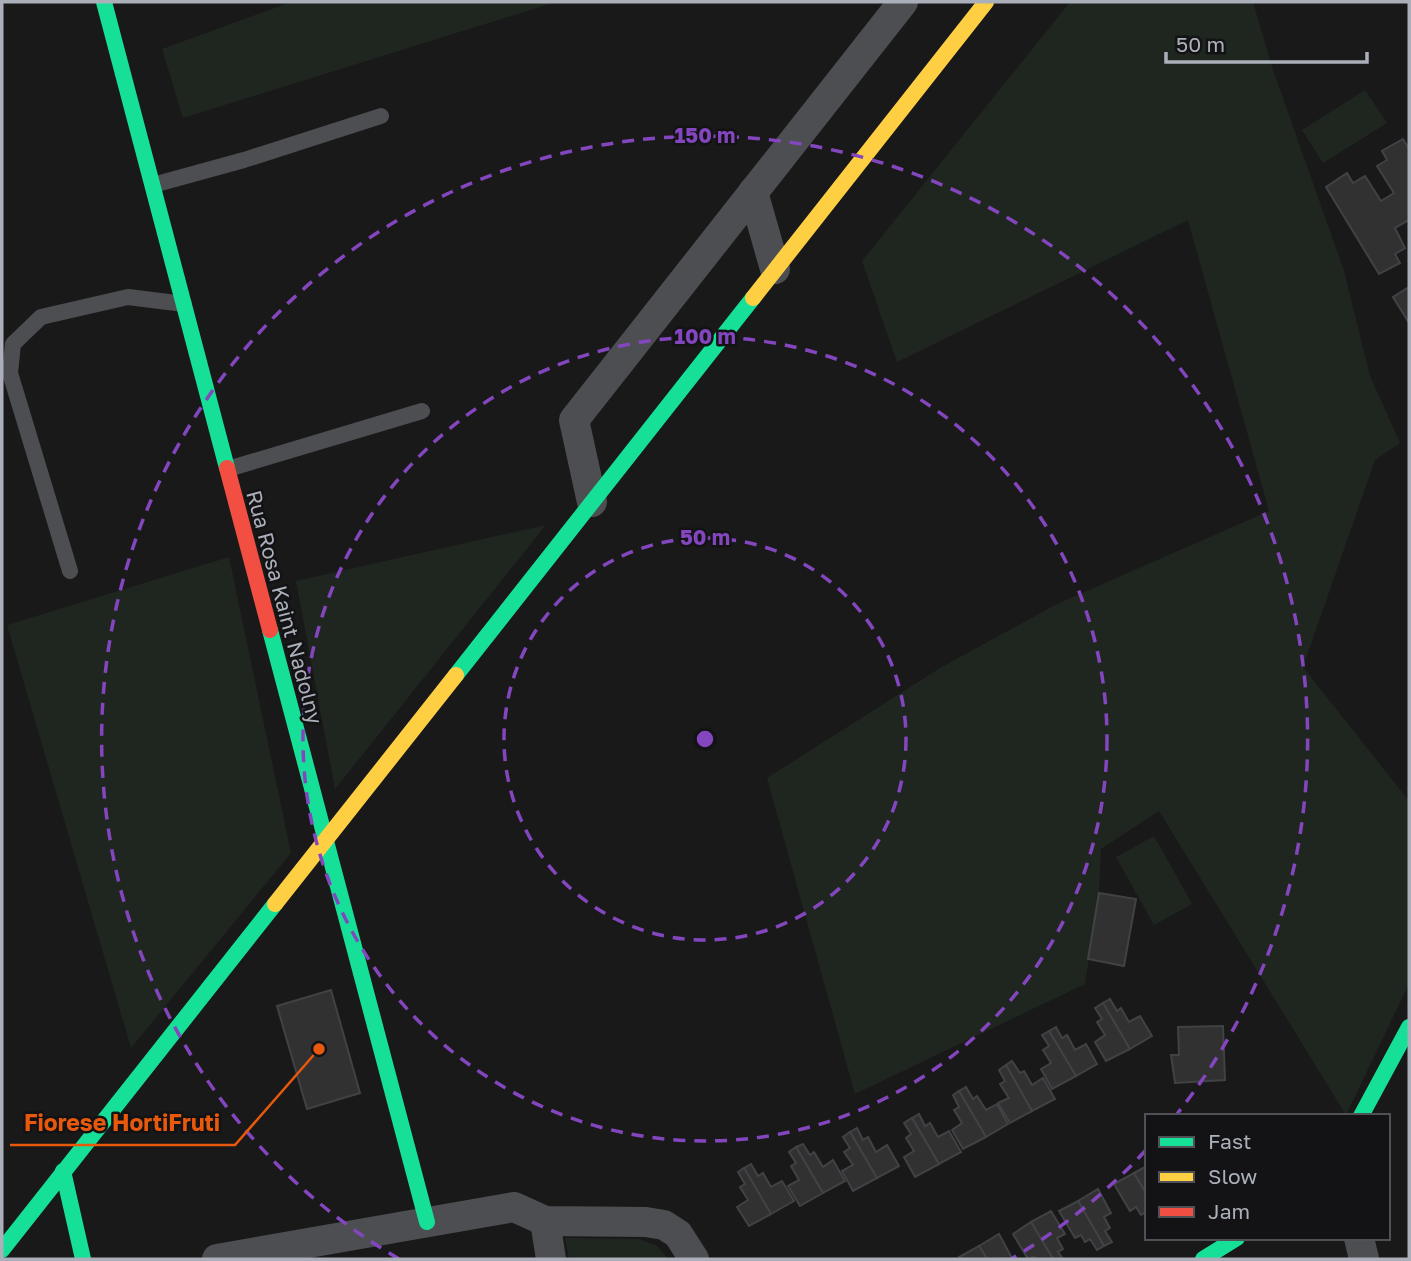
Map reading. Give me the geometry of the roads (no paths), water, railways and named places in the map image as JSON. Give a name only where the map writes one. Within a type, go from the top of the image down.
[{"type":"main road","name":"Rua Rosa Kaint Nadolny","points":[[104,2],[427,1222]]},
{"type":"main road","points":[[2,1250],[986,2]]},
{"type":"main road","points":[[1363,1114],[1409,1027]]},
{"type":"main road","points":[[63,1171],[83,1259]]},
{"type":"main road","points":[[1203,1259],[1234,1240]]},
{"type":"street","points":[[592,502],[574,420],[902,2]]},
{"type":"street","points":[[753,192],[775,269]]},
{"type":"street","points":[[217,1259],[514,1207],[545,1221],[646,1222],[664,1225],[678,1234],[694,1259]]},
{"type":"street","points":[[545,1221],[551,1259]]},
{"type":"street","points":[[1359,1240],[1364,1259]]},
{"type":"lane","points":[[152,185],[244,160],[381,116]]},
{"type":"lane","points":[[70,571],[10,373],[13,344],[41,317],[128,297],[184,304]]},
{"type":"lane","points":[[228,469],[422,411]]},
{"type":"place","name":"Fiorese HortiFruti","points":[[319,1049]]}]
